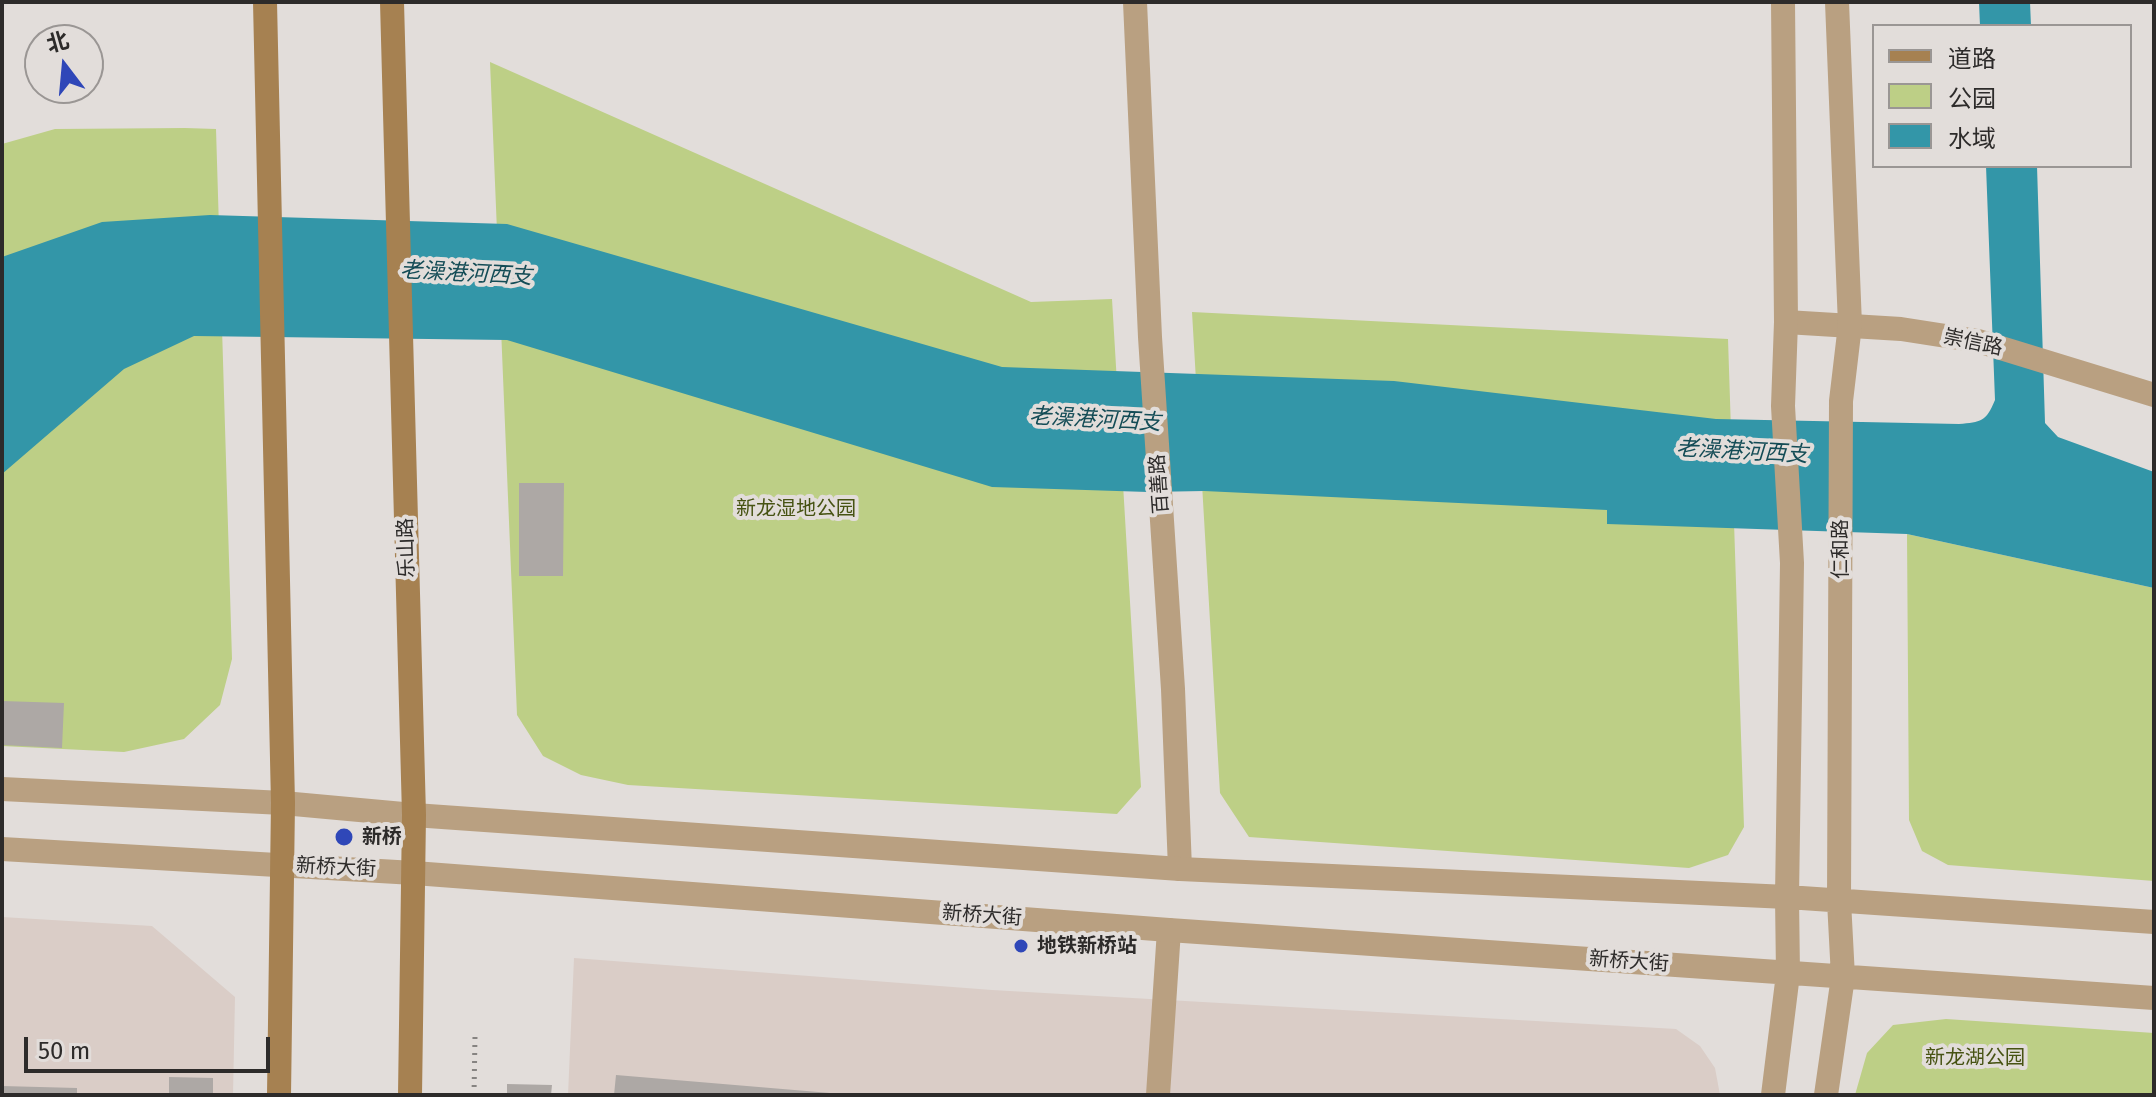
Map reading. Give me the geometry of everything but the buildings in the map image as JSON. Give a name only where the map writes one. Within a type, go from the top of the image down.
[{"type":"main road","points":[[265,2],[283,803],[279,1095]]},
{"type":"main road","name":"乐山路","points":[[392,2],[414,815],[410,1095]]},
{"type":"street","name":"百善路","points":[[1135,2],[1180,869]]},
{"type":"street","points":[[1773,1095],[1788,974],[1792,563],[1783,406],[1786,322],[1783,2]]},
{"type":"street","name":"仁和路","points":[[1826,1095],[1843,977],[1839,901],[1841,401],[1850,325],[1837,2]]},
{"type":"street","name":"崇信路","points":[[1786,322],[1901,329],[1978,341],[2154,395]]},
{"type":"street","points":[[2,789],[283,803],[1180,869],[1787,897],[2154,922]]},
{"type":"street","name":"新桥大街","points":[[2,849],[414,873],[1169,930],[2154,998]]},
{"type":"street","points":[[1158,1095],[1169,930]]},
{"type":"path","points":[[474,1095],[475,1036]]},
{"type":"shaded area","points":[[2,917],[152,926],[235,997],[233,1095],[2,1095]]},
{"type":"shaded area","points":[[574,958],[992,990],[1676,1029],[1700,1046],[1715,1068],[1720,1095],[568,1095]]},
{"type":"green space","name":"新龙湿地公园","points":[[490,62],[1031,302],[1112,299],[1141,787],[1117,814],[628,785],[581,775],[543,756],[517,715]]},
{"type":"green space","points":[[55,129],[216,129],[232,659],[220,705],[184,739],[124,752],[2,746],[2,144]]},
{"type":"green space","points":[[1192,312],[1728,339],[1744,827],[1728,855],[1689,868],[1249,837],[1220,793]]},
{"type":"green space","points":[[1907,534],[2154,588],[2154,881],[1948,865],[1922,851],[1909,820]]},
{"type":"green space","name":"新龙湖公园","points":[[1946,1019],[2154,1033],[2154,1095],[1855,1095],[1867,1053],[1893,1025]]},
{"type":"water","points":[[1979,2],[2030,2],[2031,24],[1980,24]]},
{"type":"water","name":"老澡港河西支","points":[[1986,168],[2037,168],[2045,423],[2058,437],[2154,472],[2154,588],[1907,534],[1607,524],[1607,510],[1204,491],[992,487],[507,340],[194,336],[124,369],[2,474],[2,257],[102,222],[210,215],[507,224],[1002,367],[1394,381],[1716,419],[1959,424],[1982,420],[1995,400]]},
{"type":"place","name":"新桥","points":[[344,837]]},
{"type":"place","name":"地铁新桥站","points":[[1021,946]]}]
